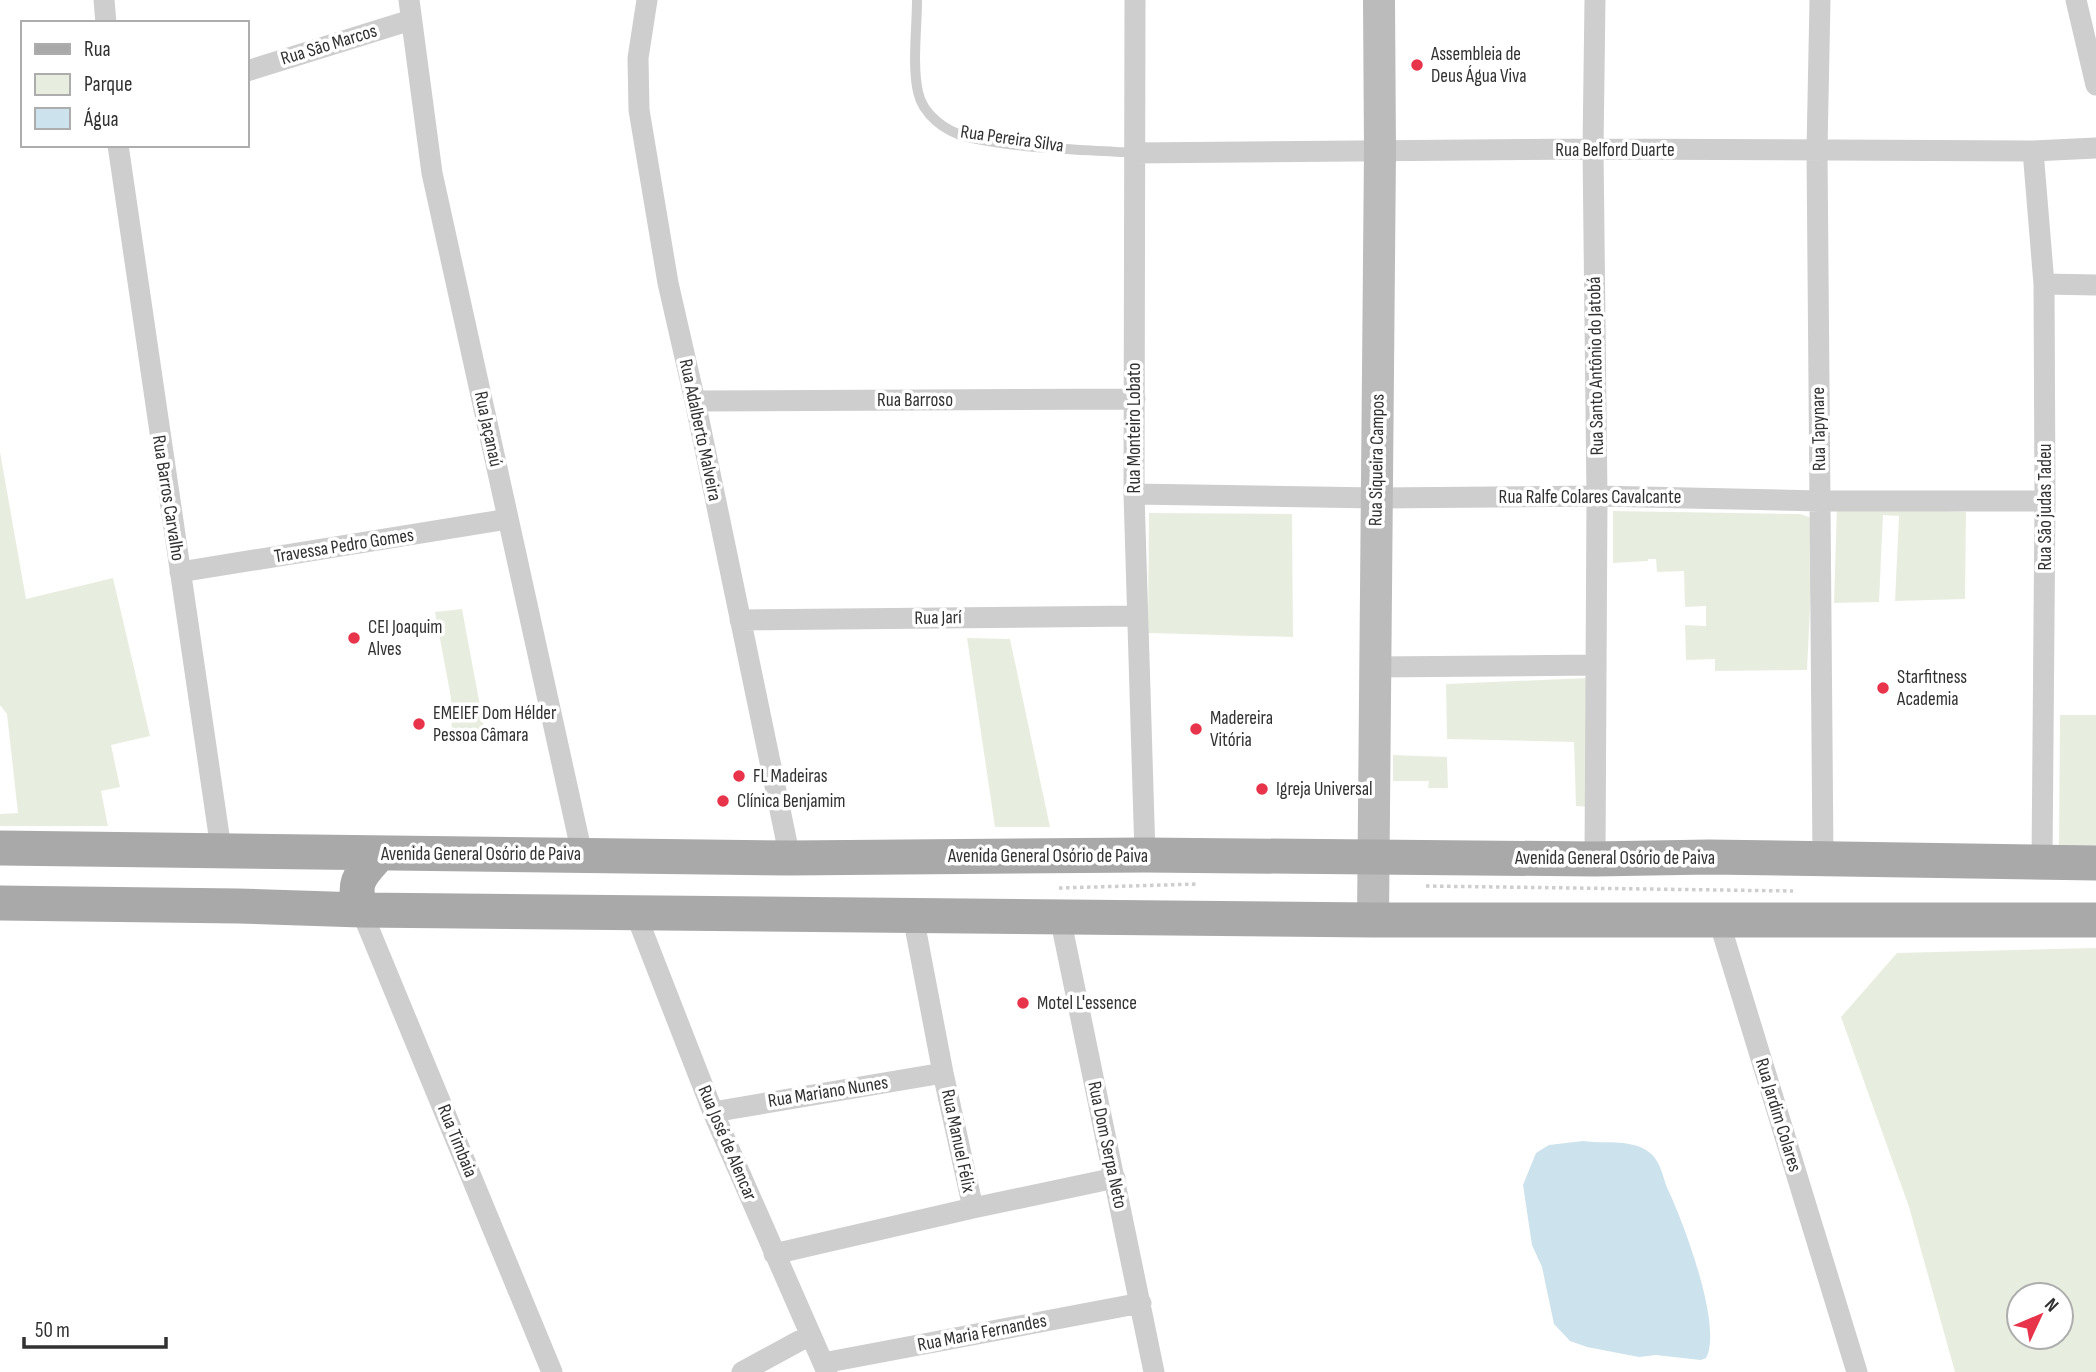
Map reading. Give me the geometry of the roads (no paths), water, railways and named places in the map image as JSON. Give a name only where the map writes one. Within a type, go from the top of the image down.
[{"type":"main road","name":"Avenida General Osório de Paiva","points":[[0,848],[790,858],[1145,855],[1595,859],[1709,857],[2096,863]]},
{"type":"main road","points":[[231,850],[249,858],[256,879],[239,906]]},
{"type":"main road","points":[[361,910],[355,891],[356,883],[379,854]]},
{"type":"main road","points":[[0,903],[361,910],[1373,920],[2096,919]]},
{"type":"street","points":[[104,0],[106,21]]},
{"type":"street","name":"Rua Adalberto Malveira","points":[[647,0],[638,58],[639,110],[668,283],[790,858]]},
{"type":"street","name":"Rua Monteiro Lobato","points":[[1135,0],[1134,494],[1145,855]]},
{"type":"street","name":"Rua Siqueira Campos","points":[[1373,920],[1379,0]]},
{"type":"street","name":"Rua Santo Antônio do Jatobá","points":[[1595,0],[1595,859]]},
{"type":"street","name":"Rua Tapynare","points":[[1820,0],[1817,150],[1822,858]]},
{"type":"street","points":[[2076,0],[2096,85]]},
{"type":"street","name":"Rua São Marcos","points":[[248,71],[410,10]]},
{"type":"street","name":"Rua Jaçanaú","points":[[410,10],[432,173],[582,854]]},
{"type":"street","name":"Rua Barros Carvalho","points":[[118,147],[180,572],[231,850]]},
{"type":"street","name":"Rua Belford Duarte","points":[[1133,153],[1593,149],[2033,151],[2096,148]]},
{"type":"street","name":"Rua São judas Tadeu","points":[[2033,151],[2044,284],[2042,862]]},
{"type":"street","points":[[2044,284],[2096,285]]},
{"type":"street","name":"Rua Barroso","points":[[695,401],[1135,399]]},
{"type":"street","name":"Rua Ralfe Colares Cavalcante","points":[[1134,494],[1377,498],[1597,496],[2045,501]]},
{"type":"street","name":"Travessa Pedro Gomes","points":[[180,572],[508,519]]},
{"type":"street","name":"Rua Jarí","points":[[740,620],[1137,616]]},
{"type":"street","points":[[1375,667],[1596,665]]},
{"type":"street","name":"Rua Timbaia","points":[[361,910],[552,1372]]},
{"type":"street","name":"Rua José de Alencar","points":[[635,912],[713,1112],[825,1367]]},
{"type":"street","name":"Rua Manuel Félix","points":[[774,1254],[973,1208],[943,1073],[913,916]]},
{"type":"street","name":"Rua Dom Serpa Neto","points":[[1060,917],[1154,1372]]},
{"type":"street","name":"Rua Jardim Colares","points":[[1719,921],[1857,1372]]},
{"type":"street","name":"Rua Mariano Nunes","points":[[713,1112],[943,1073]]},
{"type":"street","points":[[973,1208],[1115,1178]]},
{"type":"street","name":"Rua Maria Fernandes","points":[[825,1367],[1141,1303]]},
{"type":"street","points":[[743,1372],[810,1335]]},
{"type":"lane","name":"Rua Pereira Silva","points":[[917,0],[918,93],[928,114],[945,127],[966,136],[1005,142],[1133,153]]},
{"type":"water","points":[[1583,1141],[1623,1143],[1639,1147],[1651,1154],[1658,1164],[1700,1275],[1710,1323],[1710,1343],[1706,1358],[1701,1360],[1656,1355],[1639,1357],[1587,1347],[1570,1341],[1554,1324],[1542,1267],[1532,1245],[1523,1185],[1536,1153],[1549,1145]]},
{"type":"place","name":"Assembleia de Deus Água Viva","points":[[1417,65]]},
{"type":"place","name":"CEI Joaquim Alves","points":[[354,638]]},
{"type":"place","name":"Starfitness Academia","points":[[1883,688]]},
{"type":"place","name":"EMEIEF Dom Hélder Pessoa Câmara","points":[[419,724]]},
{"type":"place","name":"Madereira Vitória","points":[[1196,729]]},
{"type":"place","name":"FL Madeiras","points":[[739,776]]},
{"type":"place","name":"Igreja Universal","points":[[1262,789]]},
{"type":"place","name":"Clínica Benjamim","points":[[723,801]]},
{"type":"place","name":"Motel L'essence","points":[[1023,1003]]}]
